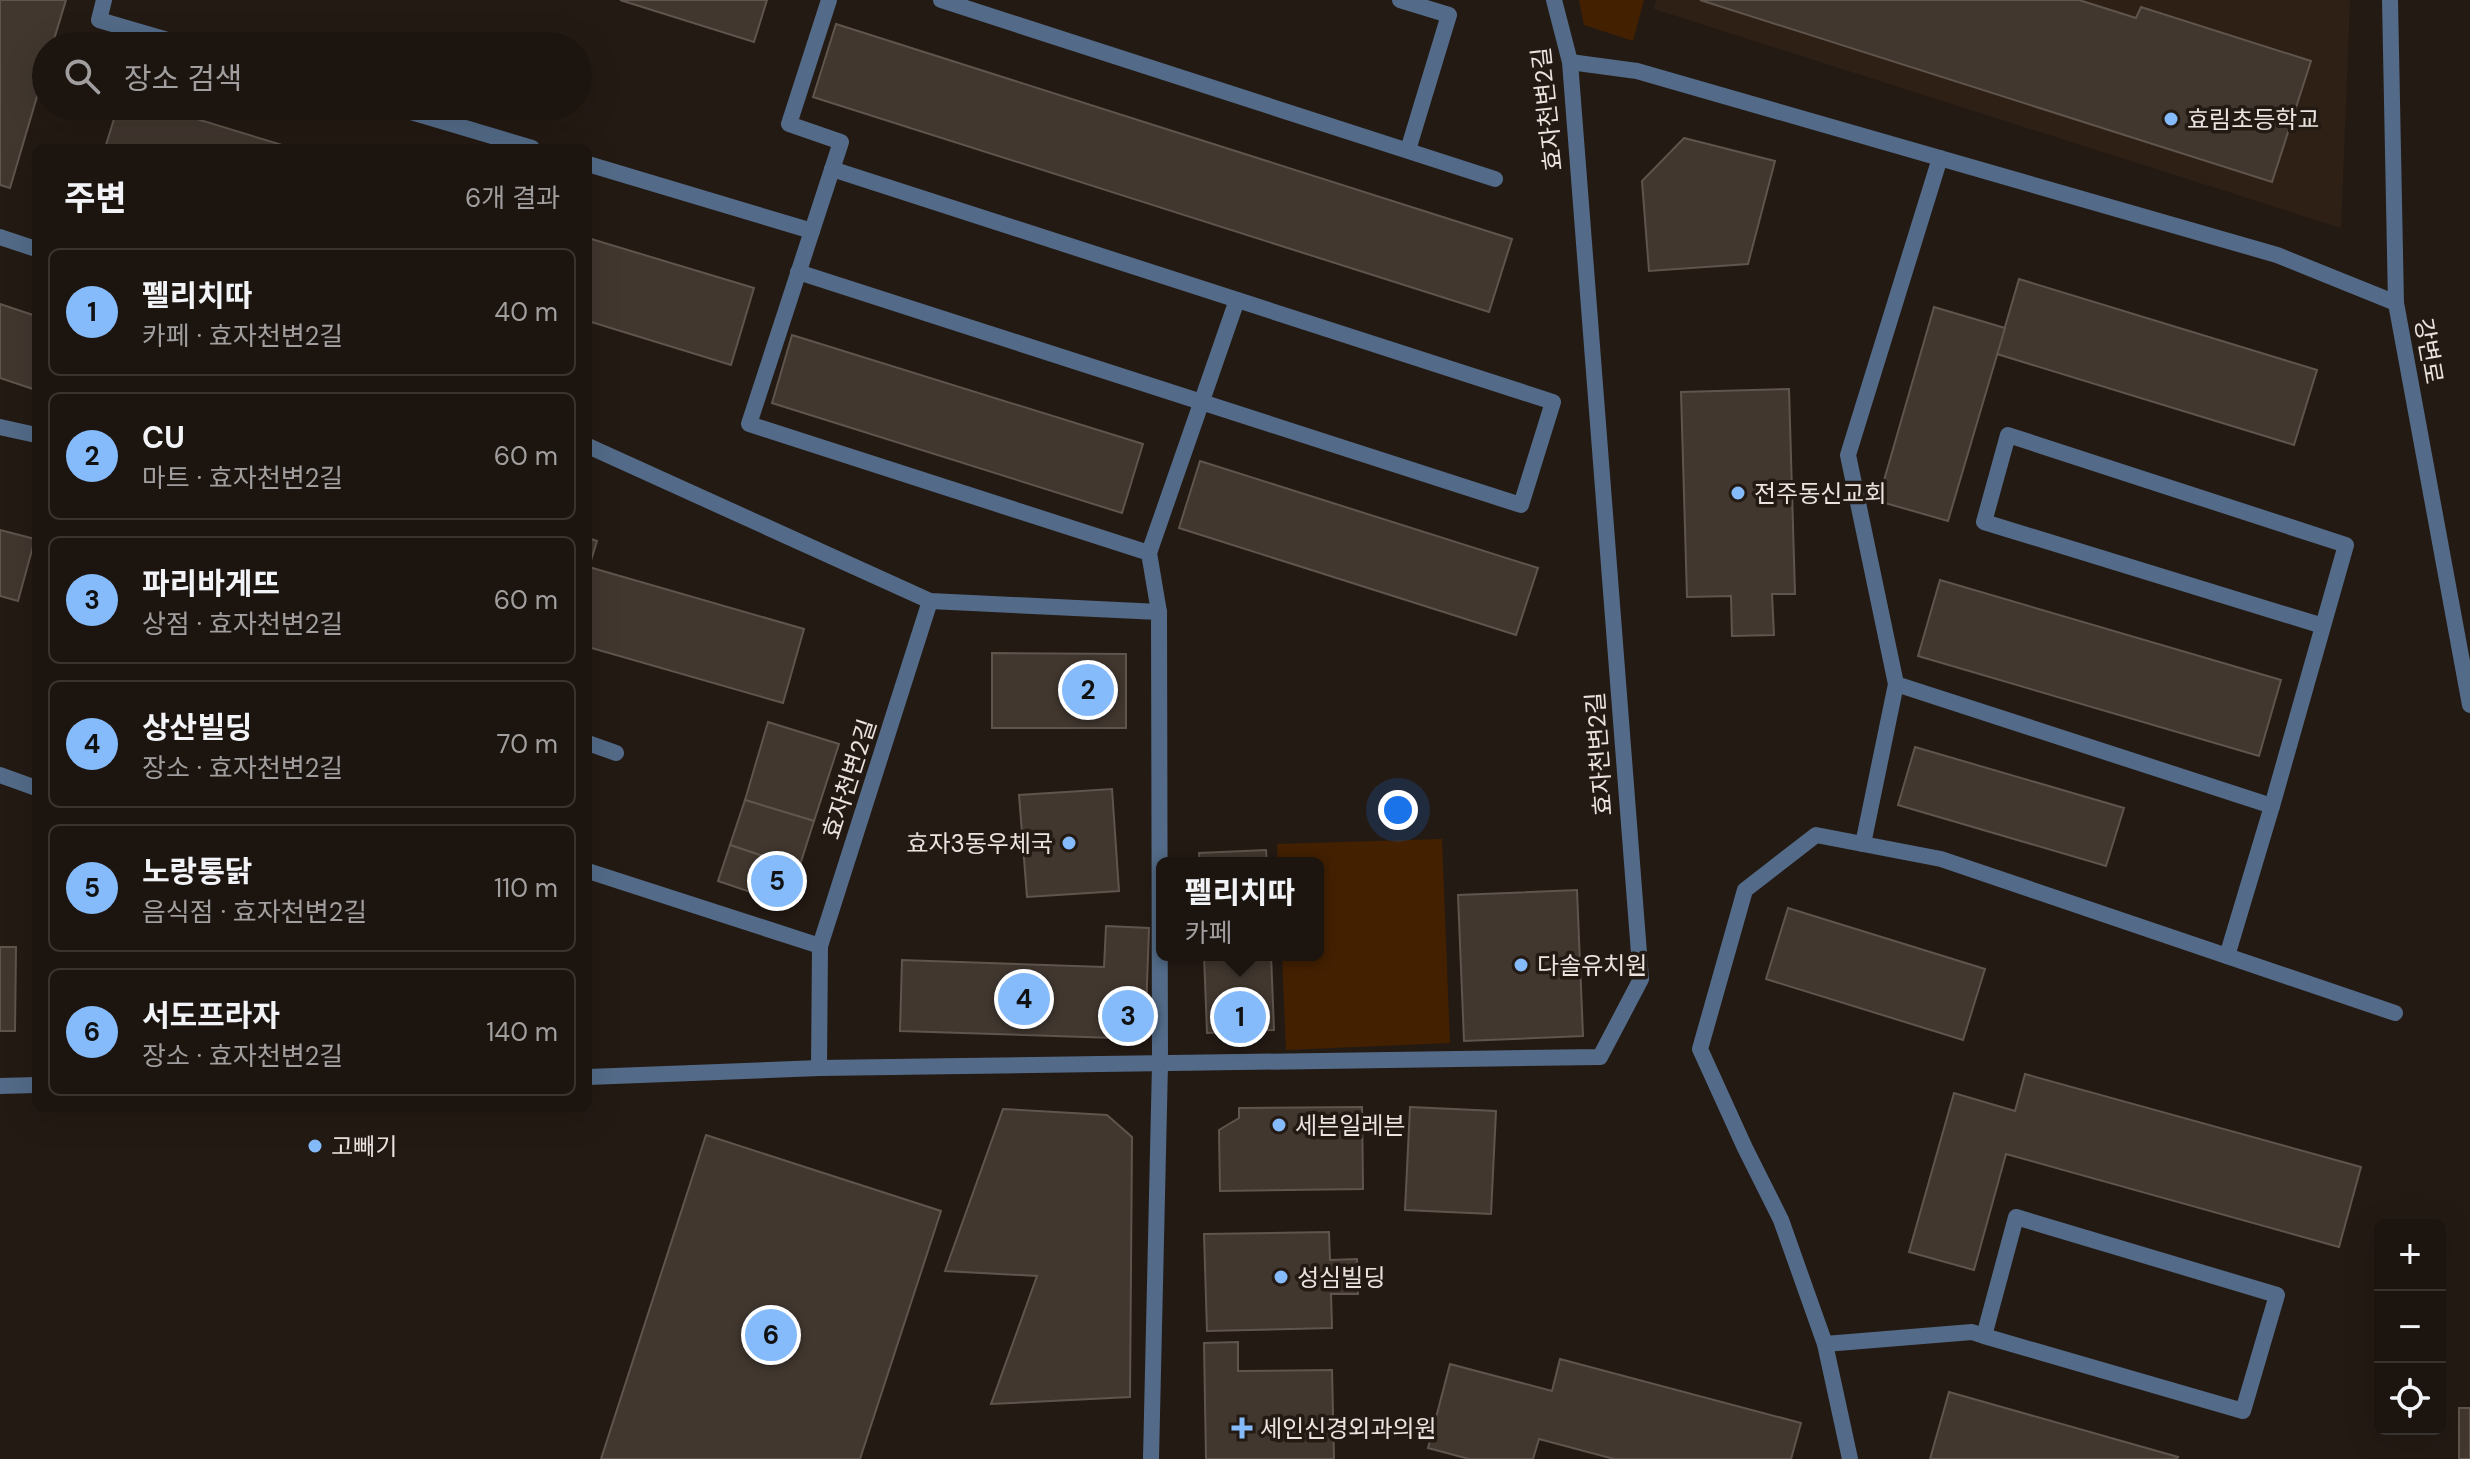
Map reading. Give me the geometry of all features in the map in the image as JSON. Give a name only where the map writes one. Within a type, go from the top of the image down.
[{"type":"street","points":[[104,0],[99,20],[140,32]]},
{"type":"street","points":[[829,0],[789,124],[841,142],[749,424],[1149,553]]},
{"type":"street","points":[[941,0],[1495,179]]},
{"type":"street","points":[[1400,0],[1449,15],[1408,150]]},
{"type":"street","name":"효자천변2길","points":[[592,1077],[819,1068],[1600,1057],[1641,979],[1570,62],[1554,0]]},
{"type":"street","name":"강변로","points":[[2390,0],[2396,303],[2470,705]]},
{"type":"street","points":[[1570,62],[1637,71],[2277,255],[2396,303]]},
{"type":"street","points":[[438,120],[519,144]]},
{"type":"street","points":[[1863,844],[1896,684],[1848,455],[1940,158]]},
{"type":"street","points":[[592,165],[812,231]]},
{"type":"street","points":[[798,272],[1521,505],[1553,402],[832,169]]},
{"type":"street","points":[[0,237],[32,248]]},
{"type":"street","points":[[1160,857],[1159,612],[1149,553],[1237,300]]},
{"type":"street","points":[[0,427],[32,434]]},
{"type":"street","points":[[2227,956],[2272,806],[2346,545],[2008,435],[1984,522],[2323,626]]},
{"type":"street","points":[[592,448],[930,601],[1159,612]]},
{"type":"street","name":"효자천변2길","points":[[819,1068],[820,946],[930,601]]},
{"type":"street","points":[[1896,684],[2272,806]]},
{"type":"street","points":[[592,744],[616,753]]},
{"type":"street","points":[[0,775],[32,787]]},
{"type":"street","points":[[1850,1459],[1825,1344],[1781,1220],[1700,1049],[1745,890],[1816,835],[1941,859],[2395,1013]]},
{"type":"street","points":[[592,872],[820,946]]},
{"type":"street","points":[[1151,1459],[1160,961]]},
{"type":"street","points":[[0,1086],[32,1085]]},
{"type":"street","points":[[1825,1344],[1972,1332],[1984,1336],[2243,1411],[2277,1295],[2016,1217],[1984,1336]]},
{"type":"shaded area","points":[[1579,0],[1644,0],[1633,41],[1584,25]]},
{"type":"shaded area","name":"효림초등학교","points":[[1656,0],[2350,0],[2341,228],[1654,9]]},
{"type":"shaded area","points":[[1442,839],[1450,1043],[1286,1050],[1282,961],[1324,961],[1324,857],[1278,857],[1277,844]]},
{"type":"building","points":[[0,0],[66,0],[56,32],[32,32],[32,113],[10,188],[0,185]]},
{"type":"building","points":[[620,0],[767,0],[754,42]]},
{"type":"building","name":"효림초등학교","points":[[1700,0],[2079,0],[2136,18],[2141,7],[2311,61],[2272,182]]},
{"type":"building","points":[[836,24],[1512,239],[1489,312],[813,97]]},
{"type":"building","points":[[114,120],[200,120],[279,144],[106,144]]},
{"type":"building","points":[[1684,138],[1775,161],[1748,264],[1649,271],[1642,181]]},
{"type":"building","points":[[592,239],[754,288],[731,365],[592,322]]},
{"type":"building","points":[[2019,279],[2317,370],[2294,445],[1997,354]]},
{"type":"building","points":[[0,304],[32,315],[32,389],[0,378]]},
{"type":"building","points":[[1934,307],[2005,328],[1948,521],[1878,501]]},
{"type":"building","points":[[792,335],[1143,444],[1122,513],[772,403]]},
{"type":"building","name":"전주동신교회","points":[[1789,389],[1795,594],[1772,594],[1774,635],[1732,636],[1731,596],[1687,597],[1681,392]]},
{"type":"building","points":[[1200,461],[1538,568],[1516,635],[1179,528]]},
{"type":"building","points":[[0,530],[32,538],[32,550],[18,601],[0,596]]},
{"type":"building","points":[[592,539],[597,541],[592,557]]},
{"type":"building","points":[[592,568],[804,629],[783,703],[592,648]]},
{"type":"building","points":[[1940,580],[2281,680],[2259,756],[1918,656]]},
{"type":"building","points":[[992,653],[1126,654],[1126,728],[992,728]]},
{"type":"building","points":[[768,722],[839,744],[814,821],[745,800]]},
{"type":"building","points":[[1915,747],[2124,808],[2106,866],[1898,805]]},
{"type":"building","name":"효자3동우체국","points":[[1112,789],[1119,891],[1027,897],[1019,795]]},
{"type":"building","points":[[745,800],[814,821],[799,868],[730,845]]},
{"type":"building","points":[[730,845],[799,868],[786,904],[718,881]]},
{"type":"building","points":[[1266,850],[1267,857],[1199,857],[1199,853]]},
{"type":"building","name":"다솔유치원","points":[[1577,890],[1583,1036],[1464,1041],[1458,895]]},
{"type":"building","points":[[1788,908],[1985,969],[1963,1040],[1766,979]]},
{"type":"building","points":[[1106,926],[1149,928],[1145,1039],[900,1031],[902,960],[1104,967]]},
{"type":"building","points":[[0,947],[16,947],[15,1031],[0,1031]]},
{"type":"building","points":[[1204,961],[1271,961],[1274,1030],[1207,1033]]},
{"type":"building","points":[[2025,1074],[2361,1167],[2339,1247],[2006,1154],[1974,1270],[1909,1252],[1954,1093],[2015,1111]]},
{"type":"building","points":[[1362,1107],[1363,1189],[1220,1191],[1219,1130],[1239,1118],[1239,1108]]},
{"type":"building","points":[[1410,1107],[1496,1111],[1491,1214],[1405,1210]]},
{"type":"building","points":[[1003,1109],[1107,1115],[1132,1137],[1130,1397],[991,1404],[1037,1276],[945,1271]]},
{"type":"building","points":[[706,1135],[941,1211],[860,1459],[601,1459]]},
{"type":"building","name":"성심빌딩","points":[[1329,1232],[1330,1260],[1357,1259],[1358,1294],[1331,1294],[1332,1328],[1207,1331],[1204,1234]]},
{"type":"building","points":[[1238,1342],[1238,1371],[1332,1370],[1334,1459],[1206,1459],[1204,1343]]},
{"type":"building","points":[[1560,1359],[1801,1423],[1791,1459],[1614,1459],[1539,1439],[1533,1459],[1469,1459],[1428,1448],[1450,1364],[1552,1391]]},
{"type":"building","points":[[1949,1392],[2178,1457],[1930,1459]]},
{"type":"building","points":[[2459,1408],[2470,1408],[2470,1459],[2459,1459]]},
{"type":"place","name":"효림초등학교","points":[[2171,119]]},
{"type":"place","name":"전주동신교회","points":[[1738,493]]},
{"type":"place","name":"CU","points":[[1088,690]]},
{"type":"place","name":"효자3동우체국","points":[[1069,843]]},
{"type":"place","name":"노랑통닭","points":[[777,881]]},
{"type":"place","name":"다솔유치원","points":[[1521,965]]},
{"type":"place","name":"상산빌딩","points":[[1024,999]]},
{"type":"place","name":"파리바게뜨","points":[[1128,1016]]},
{"type":"place","name":"펠리치따","points":[[1240,1017]]},
{"type":"place","name":"세븐일레븐","points":[[1279,1125]]},
{"type":"place","name":"고빼기","points":[[315,1146]]},
{"type":"place","name":"성심빌딩","points":[[1281,1277]]},
{"type":"place","name":"서도프라자","points":[[771,1335]]},
{"type":"place","name":"세인신경외과의원","points":[[1242,1428]]}]
